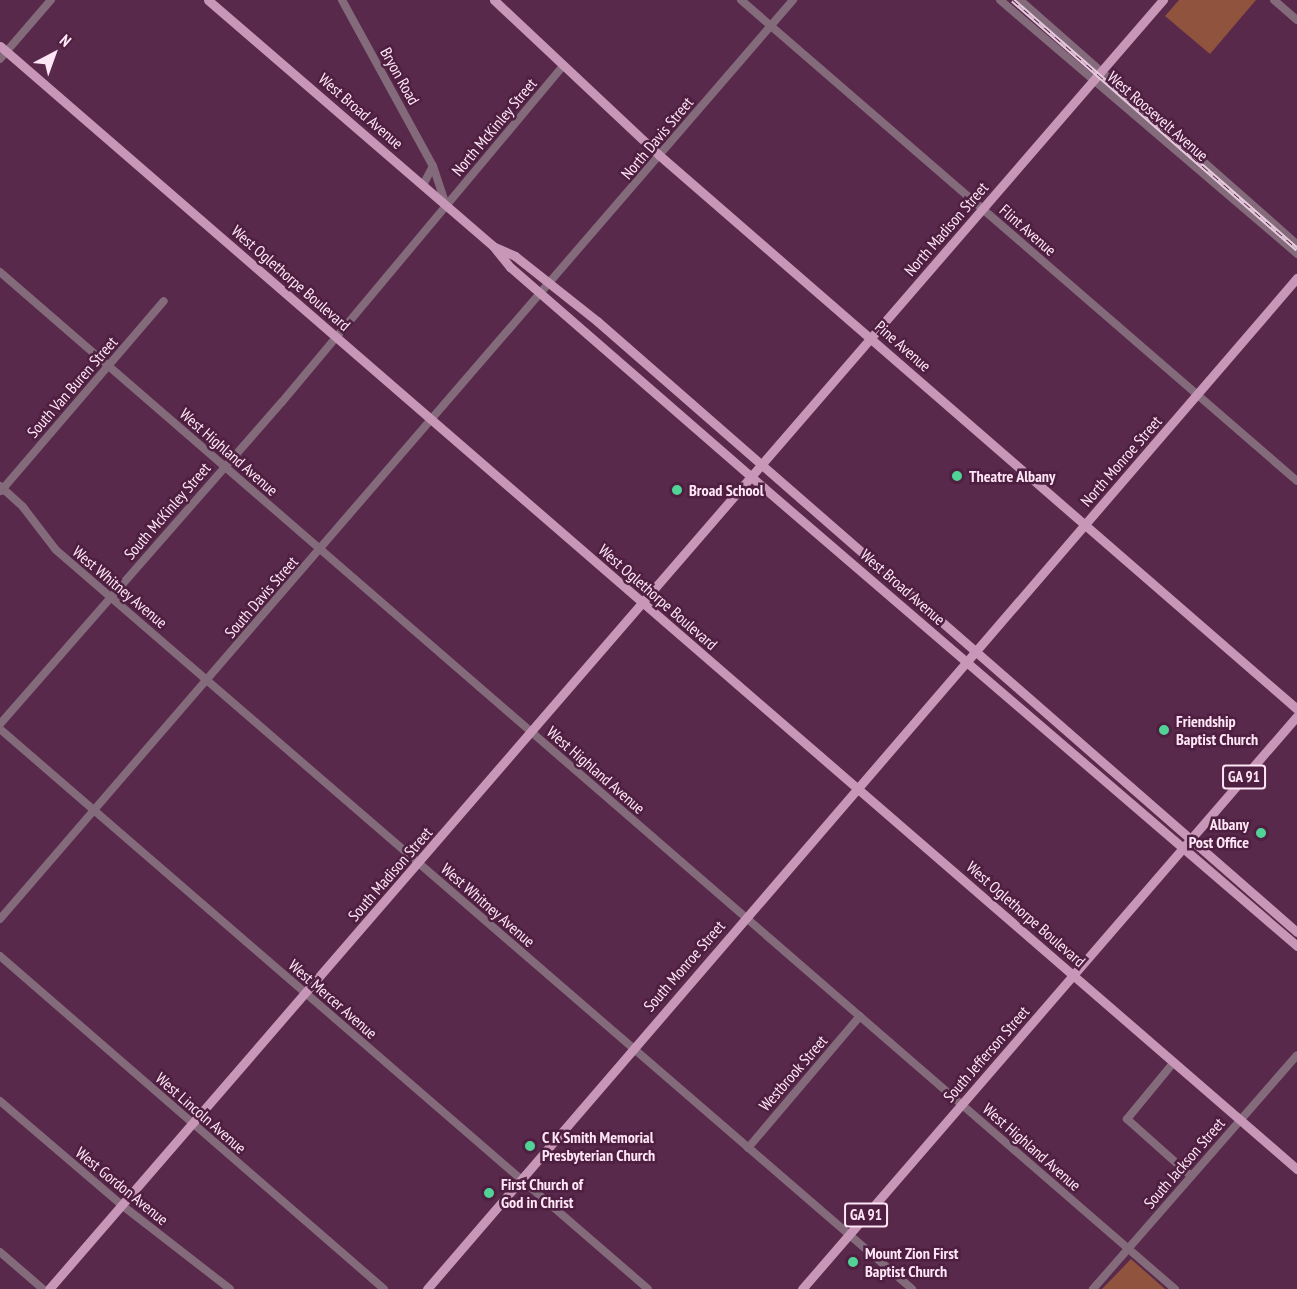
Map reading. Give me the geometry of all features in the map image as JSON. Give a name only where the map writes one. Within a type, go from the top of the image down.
[{"type":"main road","name":"West Broad Avenue","points":[[208,0],[493,246],[510,267],[1297,946]]},
{"type":"main road","name":"Pine Avenue","points":[[494,0],[659,155],[1297,709]]},
{"type":"main road","name":"North Madison Street","points":[[753,477],[1162,0]]},
{"type":"main road","name":"West Oglethorpe Boulevard","points":[[2,52],[337,337],[1297,1169]]},
{"type":"main road","name":"West Broad Avenue","points":[[493,246],[515,256],[550,283],[978,651],[1297,932]]},
{"type":"main road","name":"North Monroe Street","points":[[967,663],[1297,278]]},
{"type":"main road","name":"South Madison Street","points":[[49,1289],[753,477]]},
{"type":"main road","name":"South Monroe Street","points":[[427,1289],[967,663]]},
{"type":"main road","name":"GA 91","points":[[1191,838],[1297,716]]},
{"type":"main road","name":"South Jefferson Street","points":[[802,1289],[1191,838]]},
{"type":"street","points":[[2,52],[51,0]]},
{"type":"street","name":"Bryon Road","points":[[342,0],[433,166],[446,205]]},
{"type":"street","name":"Flint Avenue","points":[[741,0],[1297,481]]},
{"type":"street","name":"North Davis Street","points":[[541,293],[793,0]]},
{"type":"street","name":"West Roosevelt Avenue","points":[[1000,0],[1297,254]]},
{"type":"street","name":"West Roosevelt Avenue","points":[[1020,0],[1297,244]]},
{"type":"street","points":[[1274,0],[1297,20]]},
{"type":"street","name":"North McKinley Street","points":[[446,205],[564,65]]},
{"type":"street","points":[[423,185],[433,166]]},
{"type":"street","name":"South McKinley Street","points":[[0,724],[337,337],[446,205]]},
{"type":"street","name":"West Highland Avenue","points":[[0,272],[1175,1289]]},
{"type":"street","name":"South Davis Street","points":[[0,919],[541,293]]},
{"type":"street","name":"South Van Buren Street","points":[[1,489],[164,301]]},
{"type":"street","name":"West Whitney Avenue","points":[[1,489],[23,507],[49,544],[912,1289]]},
{"type":"street","name":"West Mercer Avenue","points":[[0,729],[648,1289]]},
{"type":"street","name":"West Lincoln Avenue","points":[[0,956],[384,1289]]},
{"type":"street","name":"Westbrook Street","points":[[748,1148],[860,1016]]},
{"type":"street","name":"South Jackson Street","points":[[1093,1289],[1297,1055]]},
{"type":"street","points":[[1174,1062],[1127,1119],[1191,1176]]},
{"type":"street","name":"West Gordon Avenue","points":[[0,1101],[123,1206],[230,1289]]},
{"type":"street","points":[[0,1252],[43,1289]]},
{"type":"shaded area","points":[[1179,0],[1256,0],[1210,54],[1165,16]]},
{"type":"shaded area","points":[[1131,1259],[1165,1289],[1102,1289]]},
{"type":"railway","points":[[1013,0],[1297,249]]},
{"type":"place","name":"Theatre Albany","points":[[957,476]]},
{"type":"place","name":"Broad School","points":[[677,490]]},
{"type":"place","name":"Friendship Baptist Church","points":[[1164,730]]},
{"type":"place","name":"Albany Post Office","points":[[1261,833]]},
{"type":"place","name":"C K Smith Memorial Presbyterian Church","points":[[530,1146]]},
{"type":"place","name":"First Church of God in Christ","points":[[489,1193]]},
{"type":"place","name":"Mount Zion First Baptist Church","points":[[853,1262]]}]
